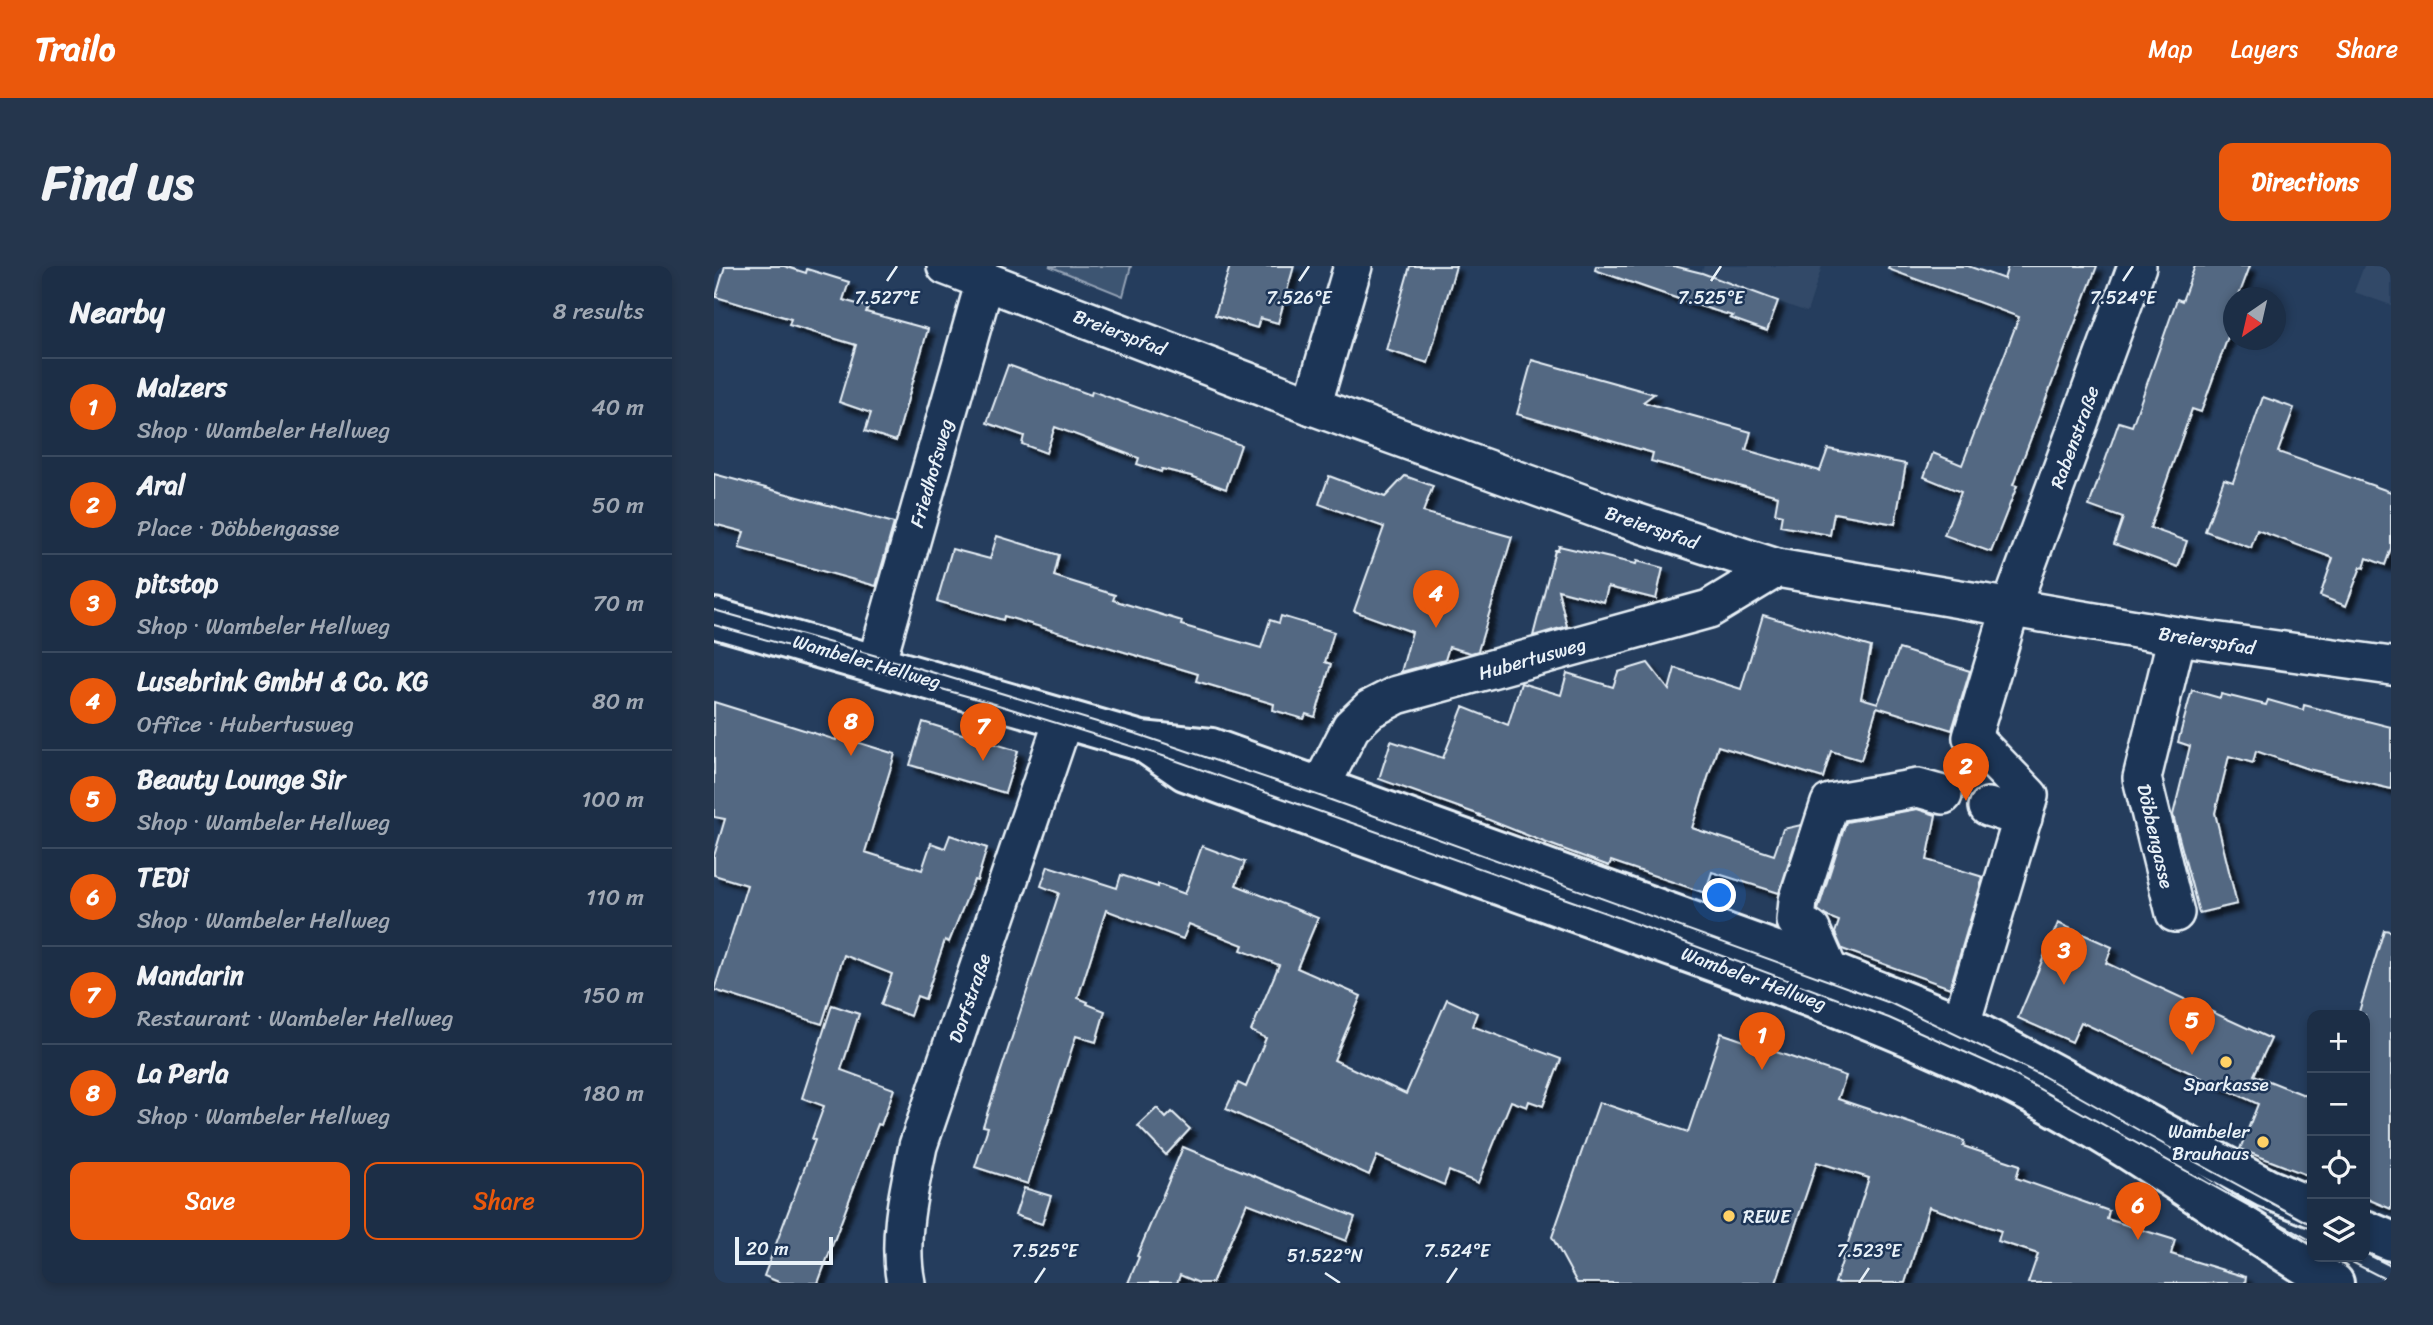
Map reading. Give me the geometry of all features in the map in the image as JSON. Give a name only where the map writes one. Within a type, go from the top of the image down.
[{"type":"main road","name":"Wambeler Hellweg","points":[[714,618],[1141,741],[1211,748],[1829,971],[1961,1024],[2266,1188],[2307,1205]]},
{"type":"main road","name":"Wambeler Hellweg","points":[[1141,741],[1185,771],[1756,977],[1892,1030],[2005,1080],[2110,1138],[2179,1181],[2242,1226],[2334,1283]]},
{"type":"main road","points":[[2370,1232],[2391,1241]]},
{"type":"street","name":"Breierspfad","points":[[946,266],[1312,406],[1620,517],[1777,568],[2177,636],[2391,666]]},
{"type":"street","points":[[1312,406],[1353,266]]},
{"type":"street","name":"Rabenstraße","points":[[2023,817],[2029,796],[1972,737],[2011,607],[2137,266]]},
{"type":"street","name":"Friedhofsweg","points":[[876,664],[985,281]]},
{"type":"street","name":"Hubertusweg","points":[[1321,786],[1351,727],[1370,709],[1397,695],[1709,609],[1777,568]]},
{"type":"street","name":"Döbbengasse","points":[[2175,914],[2142,778],[2177,636]]},
{"type":"street","name":"Dorfstraße","points":[[906,1283],[902,1265],[906,1206],[918,1146],[1064,718]]},
{"type":"street","points":[[1829,971],[1811,929],[1796,921],[1798,901],[1830,803],[1918,788],[1944,795]]},
{"type":"street","points":[[1961,1024],[2023,817],[1988,807]]},
{"type":"shaded area","points":[[1049,266],[1131,266],[1123,296]]},
{"type":"shaded area","points":[[1704,266],[1822,266],[1807,312],[1701,273]]},
{"type":"shaded area","points":[[2364,266],[2391,266],[2391,305],[2354,292]]},
{"type":"building","points":[[725,266],[784,266],[806,273],[807,269],[849,282],[843,300],[868,307],[866,312],[928,329],[896,441],[865,431],[871,413],[839,402],[856,345],[789,325],[791,319],[716,297]]},
{"type":"building","points":[[1230,266],[1294,266],[1278,323],[1260,318],[1257,328],[1215,315]]},
{"type":"building","points":[[1410,266],[1456,266],[1428,363],[1386,350]]},
{"type":"building","points":[[1596,266],[1674,266],[1702,273],[1778,301],[1767,331],[1730,318],[1733,316],[1595,270]]},
{"type":"building","points":[[1889,266],[1968,266],[2004,279],[2008,266],[2097,266],[2013,485],[2017,486],[1991,552],[1944,535],[1961,492],[1924,477],[1933,453],[1962,465],[2019,317],[1888,269]]},
{"type":"building","points":[[2195,266],[2250,266],[2242,287],[2223,287],[2223,350],[2201,412],[2192,409],[2150,528],[2187,541],[2178,567],[2114,544],[2123,518],[2089,506],[2119,422],[2132,426],[2177,299],[2182,301]]},
{"type":"building","points":[[1532,360],[1654,394],[1643,402],[1751,432],[1746,450],[1820,471],[1828,449],[1906,464],[1895,524],[1834,513],[1830,535],[1780,526],[1782,515],[1775,513],[1778,496],[1651,461],[1653,453],[1517,414]]},
{"type":"building","points":[[1008,365],[1091,395],[1092,391],[1241,445],[1226,489],[1191,476],[1162,469],[1161,472],[1137,464],[1139,458],[1055,427],[1046,453],[1022,444],[1024,436],[987,423]]},
{"type":"building","points":[[2263,397],[2294,408],[2278,452],[2391,492],[2391,548],[2385,565],[2367,558],[2346,606],[2320,596],[2333,558],[2257,530],[2251,548],[2205,531],[2224,479],[2233,482]]},
{"type":"building","points":[[714,474],[894,523],[876,586],[739,548],[744,532],[714,524]]},
{"type":"building","points":[[1329,476],[1385,497],[1405,476],[1433,486],[1423,512],[1512,537],[1478,651],[1471,653],[1449,647],[1445,660],[1401,672],[1412,632],[1354,611],[1384,527],[1319,504]]},
{"type":"building","points":[[997,536],[1059,555],[1054,576],[1115,595],[1113,600],[1182,621],[1181,625],[1261,648],[1270,620],[1279,623],[1281,616],[1334,632],[1325,662],[1331,664],[1315,717],[1306,714],[1304,719],[1273,710],[1274,704],[1196,681],[1198,674],[1004,616],[1003,620],[937,601],[952,549],[990,559]]},
{"type":"building","points":[[1559,546],[1663,568],[1656,599],[1608,587],[1604,602],[1558,590],[1567,626],[1533,636],[1555,550],[1558,550]]},
{"type":"building","points":[[1763,615],[1871,647],[1861,698],[1878,703],[1899,649],[1970,671],[1952,730],[1877,707],[1861,760],[1831,751],[1823,778],[1718,746],[1692,828],[1774,855],[1783,829],[1801,825],[1779,893],[1712,872],[1705,893],[1611,861],[1609,866],[1379,779],[1391,741],[1443,758],[1463,707],[1508,725],[1521,683],[1561,695],[1567,673],[1613,687],[1618,672],[1648,663],[1669,690],[1675,668],[1741,689]]},
{"type":"building","points":[[2192,690],[2220,698],[2221,694],[2266,705],[2268,700],[2303,710],[2304,705],[2391,727],[2391,789],[2308,769],[2256,751],[2253,763],[2229,756],[2215,813],[2237,904],[2199,913],[2173,815],[2190,746],[2178,742]]},
{"type":"building","points":[[714,702],[836,740],[837,736],[895,754],[865,852],[922,870],[931,843],[945,848],[950,835],[987,848],[977,881],[974,880],[949,942],[945,940],[925,999],[917,996],[910,1016],[881,1005],[892,974],[844,955],[822,1024],[714,990],[747,885],[714,875],[714,856],[725,819],[714,817]]},
{"type":"building","points":[[923,722],[1018,751],[1005,793],[910,765]]},
{"type":"building","points":[[1917,809],[1936,815],[1927,860],[1983,877],[1950,988],[1842,949],[1835,933],[1839,921],[1818,910],[1846,822]]},
{"type":"building","points":[[1202,846],[1245,862],[1236,885],[1318,918],[1297,968],[1361,996],[1334,1060],[1406,1094],[1447,999],[1477,1013],[1472,1026],[1561,1059],[1543,1106],[1529,1101],[1527,1107],[1511,1101],[1478,1183],[1449,1171],[1444,1185],[1377,1156],[1369,1175],[1226,1109],[1238,1083],[1246,1087],[1266,1038],[1251,1031],[1279,965],[1241,950],[1243,945],[1189,924],[1183,939],[1106,910],[1078,998],[1105,1011],[1096,1042],[1076,1036],[1028,1184],[975,1167],[988,1127],[983,1126],[1059,893],[1041,886],[1048,866],[1117,888],[1121,875],[1185,894]]},
{"type":"building","points":[[2058,923],[2112,947],[2106,963],[2271,1039],[2254,1075],[2307,1096],[2307,1175],[2240,1149],[2258,1104],[2081,1022],[2072,1042],[2018,1018]]},
{"type":"building","points":[[2384,930],[2391,931],[2391,1209],[2370,1200],[2370,1010],[2360,1010]]},
{"type":"building","points":[[832,1005],[859,1014],[841,1070],[894,1089],[881,1125],[878,1124],[818,1283],[781,1283],[764,1276],[815,1140],[812,1139],[824,1106],[802,1098]]},
{"type":"building","points":[[1721,1033],[1846,1076],[1838,1099],[1964,1141],[1963,1146],[2020,1165],[2016,1178],[2109,1211],[2107,1219],[2175,1240],[2171,1254],[2246,1277],[2245,1283],[2028,1283],[2038,1254],[1998,1241],[2001,1231],[1929,1207],[1905,1283],[1835,1283],[1869,1178],[1817,1162],[1776,1283],[1577,1283],[1552,1237],[1599,1102],[1688,1132]]},
{"type":"building","points":[[1157,1108],[1166,1118],[1172,1112],[1190,1129],[1166,1155],[1138,1126]]},
{"type":"building","points":[[1183,1147],[1355,1217],[1346,1241],[1247,1203],[1212,1283],[1199,1283],[1180,1275],[1177,1283],[1128,1283]]},
{"type":"building","points":[[1024,1188],[1051,1196],[1042,1224],[1015,1215]]},
{"type":"tram line","points":[[714,610],[1140,735],[1317,795],[1890,1003],[2043,1076],[2307,1222]]},
{"type":"tram line","points":[[714,625],[995,704],[1163,756],[1620,918],[1889,1018],[2009,1072],[2307,1238]]},
{"type":"tram line","points":[[2370,1256],[2391,1266]]},
{"type":"tram line","points":[[2352,1262],[2391,1282]]},
{"type":"place","name":"Lusebrink GmbH & Co. KG","points":[[1436,628]]},
{"type":"place","name":"La Perla","points":[[851,756]]},
{"type":"place","name":"Mandarin","points":[[983,761]]},
{"type":"place","name":"Aral","points":[[1966,801]]},
{"type":"place","name":"pitstop","points":[[2064,985]]},
{"type":"place","name":"Beauty Lounge Sir","points":[[2192,1055]]},
{"type":"place","name":"Sparkasse","points":[[2226,1062]]},
{"type":"place","name":"Malzers","points":[[1762,1070]]},
{"type":"place","name":"Wambeler Brauhaus","points":[[2263,1142]]},
{"type":"place","name":"REWE","points":[[1729,1216]]},
{"type":"place","name":"TEDi","points":[[2138,1240]]}]
